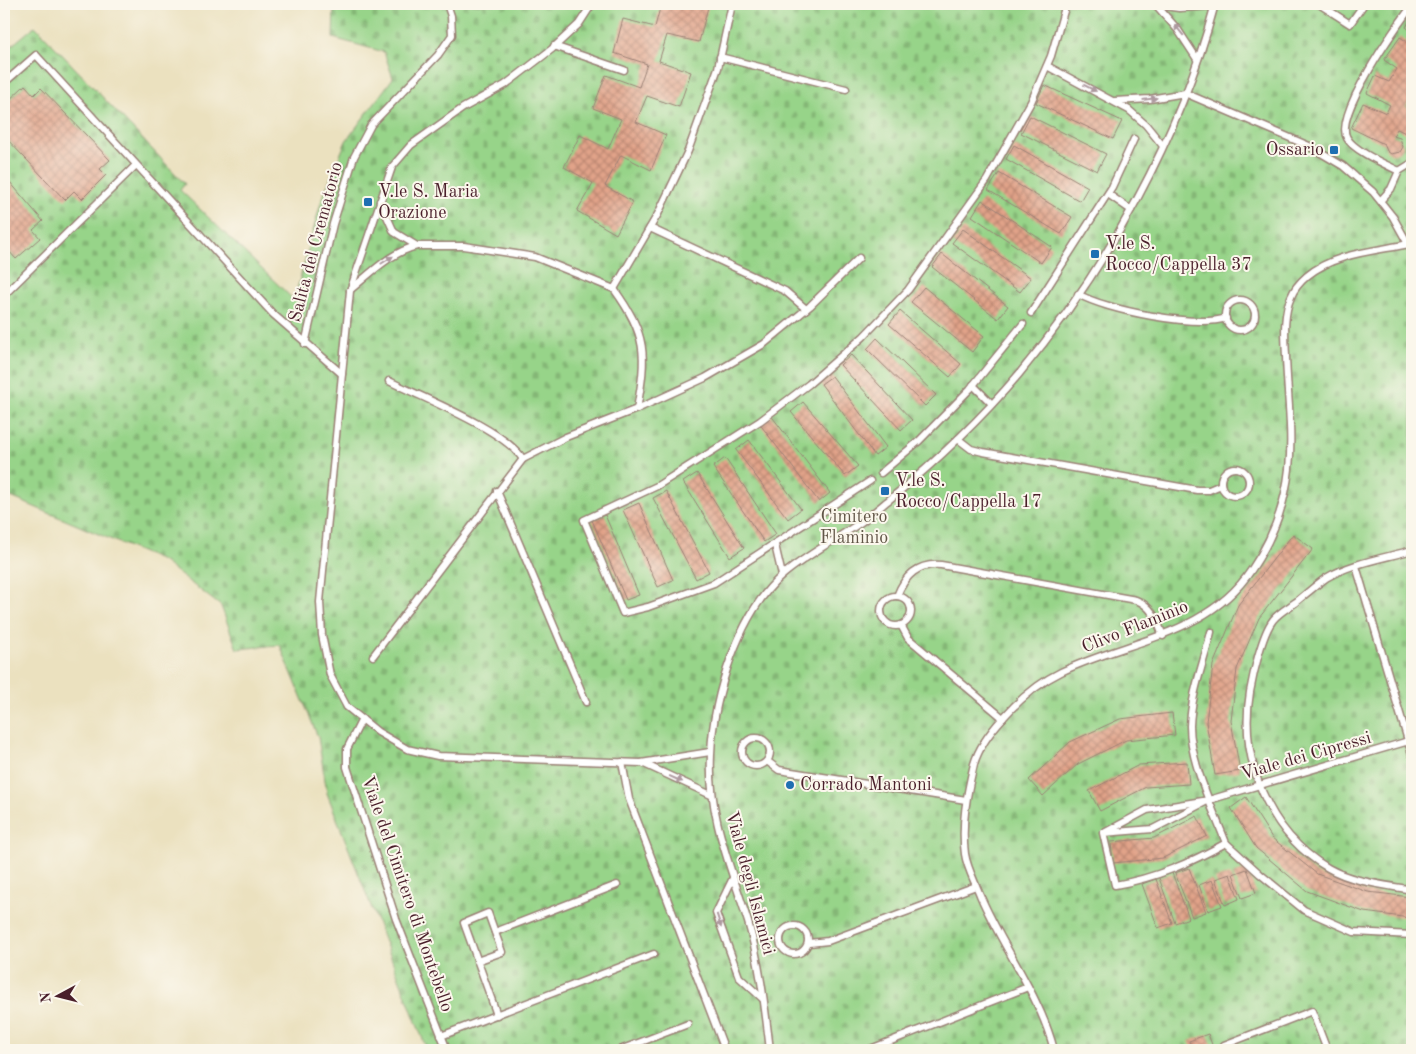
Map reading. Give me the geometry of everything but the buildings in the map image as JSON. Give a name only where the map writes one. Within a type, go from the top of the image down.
[{"type":"lane","name":"Salita del Crematorio","points":[[305,344],[333,224],[354,157],[371,125],[438,55],[452,35],[451,16],[447,4]]},
{"type":"lane","points":[[592,4],[579,24],[554,46],[505,85],[463,108],[411,145],[392,167],[350,291],[320,602],[322,635],[330,674],[348,707],[378,732],[407,749],[438,756],[641,763],[710,752]]},
{"type":"lane","points":[[614,289],[650,228],[688,151],[720,57],[732,4]]},
{"type":"lane","points":[[870,481],[714,583],[623,614],[584,520],[657,486],[760,422],[809,384],[862,337],[908,290],[971,203],[1031,102],[1047,66],[1066,4]]},
{"type":"lane","points":[[1152,4],[1188,8],[1214,5]]},
{"type":"lane","points":[[1152,4],[1178,30],[1197,59]]},
{"type":"lane","points":[[1319,4],[1350,24],[1364,4]]},
{"type":"lane","name":"Viale degli Islamici","points":[[770,1050],[749,925],[720,841],[711,795],[710,752],[720,693],[735,648],[766,591],[782,575],[862,522],[919,476],[958,439],[1019,374],[1078,294],[1131,210],[1163,146],[1185,93],[1214,5]]},
{"type":"lane","points":[[1399,171],[1354,146],[1347,139],[1344,130],[1348,115],[1368,73],[1398,24],[1412,6]]},
{"type":"lane","points":[[554,46],[624,70]]},
{"type":"lane","points":[[4,83],[36,56],[273,314],[305,344],[342,374]]},
{"type":"lane","points":[[720,57],[846,89]]},
{"type":"lane","points":[[1047,66],[1115,101],[1134,114],[1163,146]]},
{"type":"lane","points":[[1115,101],[1150,99],[1185,93],[1325,154],[1352,173],[1381,200],[1412,251]]},
{"type":"lane","points":[[1031,313],[1108,194],[1123,166],[1134,139]]},
{"type":"lane","points":[[1381,200],[1391,189],[1399,171],[1412,163]]},
{"type":"lane","points":[[4,294],[136,165]]},
{"type":"lane","points":[[1108,194],[1131,210]]},
{"type":"lane","points":[[380,201],[394,232],[418,246]]},
{"type":"lane","points":[[650,228],[785,291],[806,309]]},
{"type":"lane","name":"Clivo Flaminio","points":[[1054,1050],[1028,987],[990,917],[965,856],[966,800],[975,759],[985,741],[1003,718],[1017,702],[1038,685],[1062,671],[1163,636],[1193,622],[1238,588],[1259,559],[1280,515],[1289,466],[1285,332],[1288,307],[1293,291],[1310,273],[1330,263],[1361,254],[1409,244]]},
{"type":"lane","points":[[350,291],[380,265],[405,249],[418,246],[464,246],[535,257],[614,289],[631,312],[642,338],[643,378],[637,409]]},
{"type":"lane","points":[[373,656],[523,459],[566,437],[637,409],[705,378],[756,348],[806,309],[859,258]]},
{"type":"lane","points":[[1078,294],[1105,306],[1194,322],[1207,322],[1226,318]]},
{"type":"lane","points":[[1238,300],[1248,303],[1254,310],[1254,320],[1244,329],[1235,329],[1226,318],[1227,309],[1238,300]]},
{"type":"lane","points":[[881,473],[919,441],[973,385],[1023,324]]},
{"type":"lane","points":[[388,381],[478,426],[516,448],[523,459]]},
{"type":"lane","points":[[973,385],[992,404]]},
{"type":"lane","points":[[958,439],[971,449],[983,452],[1168,485],[1203,490],[1221,485]]},
{"type":"lane","points":[[1239,468],[1249,477],[1249,487],[1239,496],[1230,496],[1221,485],[1222,476],[1229,469],[1239,468]]},
{"type":"lane","points":[[497,491],[586,702]]},
{"type":"lane","points":[[774,545],[782,575]]},
{"type":"lane","points":[[1412,550],[1356,566],[1327,578],[1272,621],[1254,665],[1247,712],[1249,748],[1259,785],[1274,816],[1308,854],[1329,869],[1359,880],[1412,890]]},
{"type":"lane","points":[[897,596],[905,578],[915,570],[928,564],[941,565],[1136,600],[1152,611],[1163,636]]},
{"type":"lane","points":[[1356,566],[1410,741],[1412,754]]},
{"type":"lane","points":[[897,596],[906,600],[911,609],[909,618],[901,625],[888,623],[882,611],[888,599],[897,596]]},
{"type":"lane","points":[[901,625],[908,638],[1003,718]]},
{"type":"lane","points":[[1212,632],[1192,706],[1190,727],[1192,747],[1209,800],[1226,843],[1304,910],[1354,932],[1412,935]]},
{"type":"lane","name":"Viale del Cimitero di Montebello","points":[[362,719],[347,750],[347,767],[396,919],[446,1050]]},
{"type":"lane","points":[[752,738],[765,740],[771,753],[767,761],[759,766],[749,765],[742,752],[744,743],[752,738]]},
{"type":"lane","name":"Viale dei Cipressi","points":[[1209,800],[1410,741]]},
{"type":"lane","points":[[767,761],[779,770],[966,800]]},
{"type":"lane","points":[[622,762],[630,799],[725,1050]]},
{"type":"lane","points":[[641,763],[711,795]]},
{"type":"lane","points":[[1103,834],[1153,829],[1209,800]]},
{"type":"lane","points":[[1103,834],[1147,810],[1209,800]]},
{"type":"lane","points":[[1103,834],[1115,885],[1141,881],[1167,872],[1197,859],[1226,843]]},
{"type":"lane","points":[[733,878],[716,913],[738,977],[762,999]]},
{"type":"lane","points":[[495,932],[617,885]]},
{"type":"lane","points":[[808,943],[828,941],[976,886]]},
{"type":"lane","points":[[478,961],[502,952],[488,914],[464,922],[497,1015]]},
{"type":"lane","points":[[791,925],[800,926],[807,933],[808,943],[804,951],[790,954],[780,944],[780,935],[791,925]]},
{"type":"lane","points":[[441,1036],[654,954]]},
{"type":"lane","points":[[868,1050],[1028,987]]},
{"type":"lane","points":[[1226,1050],[1224,1045],[1312,1010],[1328,1050]]},
{"type":"lane","points":[[620,1050],[688,1024]]},
{"type":"green space","name":"Cimitero Flaminio","points":[[334,4],[1412,4],[1412,1050],[427,1050],[327,793],[318,737],[280,645],[237,649],[221,606],[162,561],[4,494],[4,52],[35,26],[185,184],[180,190],[294,300],[322,199],[346,141],[393,78],[384,52],[333,38]]},
{"type":"place","name":"Ossario","points":[[1334,150]]},
{"type":"place","name":"V.le S. Maria Orazione","points":[[368,202]]},
{"type":"place","name":"V.le S. Rocco/Cappella 37","points":[[1095,254]]},
{"type":"place","name":"V.le S. Rocco/Cappella 17","points":[[885,491]]},
{"type":"place","name":"Corrado Mantoni","points":[[790,785]]}]
